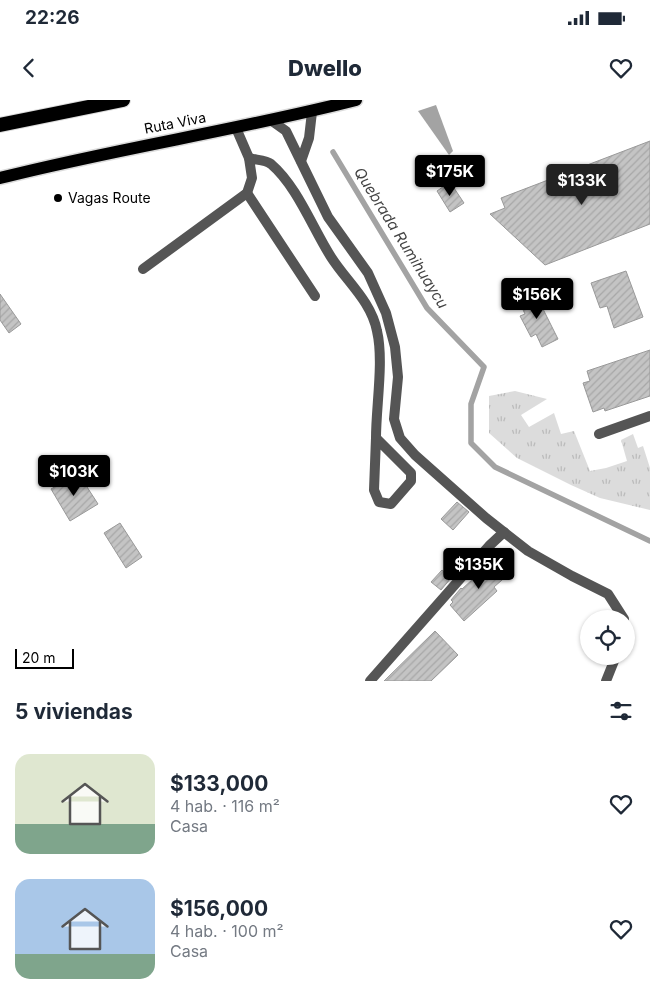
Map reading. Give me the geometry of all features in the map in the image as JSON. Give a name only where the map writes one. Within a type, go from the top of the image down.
[{"type":"highway","points":[[0,125],[123,100]]},
{"type":"main road","name":"Ruta Viva","points":[[0,178],[55,164],[312,112],[356,100]]},
{"type":"street","points":[[301,161],[309,138],[312,112]]},
{"type":"street","points":[[272,120],[286,131],[328,218],[368,274],[386,313],[395,347],[398,377],[394,418],[400,438],[415,455],[486,518],[528,551],[608,594],[618,610]]},
{"type":"street","points":[[144,269],[247,193],[252,178],[249,158],[236,128]]},
{"type":"street","points":[[249,158],[270,163],[292,188],[332,258],[365,300],[377,331],[379,364],[376,414],[374,490],[379,502],[391,504],[411,481],[411,472],[376,438]]},
{"type":"street","points":[[247,193],[315,296]]},
{"type":"street","points":[[599,434],[650,416]]},
{"type":"street","points":[[370,681],[489,546],[504,532]]},
{"type":"street","points":[[606,681],[612,665]]},
{"type":"green space","points":[[515,391],[547,399],[521,415],[529,427],[554,413],[561,434],[574,431],[590,471],[627,461],[621,440],[633,434],[638,448],[643,446],[650,468],[650,510],[600,498],[517,458],[489,433],[489,396]]},
{"type":"shaded area","points":[[436,105],[453,151],[449,155],[418,111]]},
{"type":"building","points":[[650,141],[650,224],[545,265],[490,214],[505,208],[501,198]]},
{"type":"building","points":[[450,182],[464,203],[450,212],[437,191]]},
{"type":"building","points":[[626,271],[643,317],[614,328],[607,306],[600,308],[591,283]]},
{"type":"building","points":[[534,291],[558,339],[542,347],[536,334],[531,337],[520,316],[525,314],[518,299]]},
{"type":"building","points":[[0,294],[21,324],[9,333],[0,320]]},
{"type":"building","points":[[650,350],[650,396],[605,411],[604,408],[593,412],[583,383],[590,381],[587,371]]},
{"type":"building","points":[[78,473],[98,504],[70,521],[51,489]]},
{"type":"building","points":[[457,502],[469,512],[453,530],[441,519]]},
{"type":"building","points":[[120,523],[142,557],[126,568],[104,533]]},
{"type":"building","points":[[496,558],[510,573],[494,587],[497,591],[464,621],[450,605],[453,602],[451,600],[461,588]]},
{"type":"building","points":[[442,570],[451,578],[441,590],[431,582]]},
{"type":"building","points":[[435,631],[458,655],[431,681],[384,681]]},
{"type":"waterway","name":"Quebrada Rumihuaycu","points":[[333,152],[427,308],[484,367],[471,404],[471,443],[495,467],[650,541]]},
{"type":"place","name":"Vagas Route","points":[[58,198]]}]
